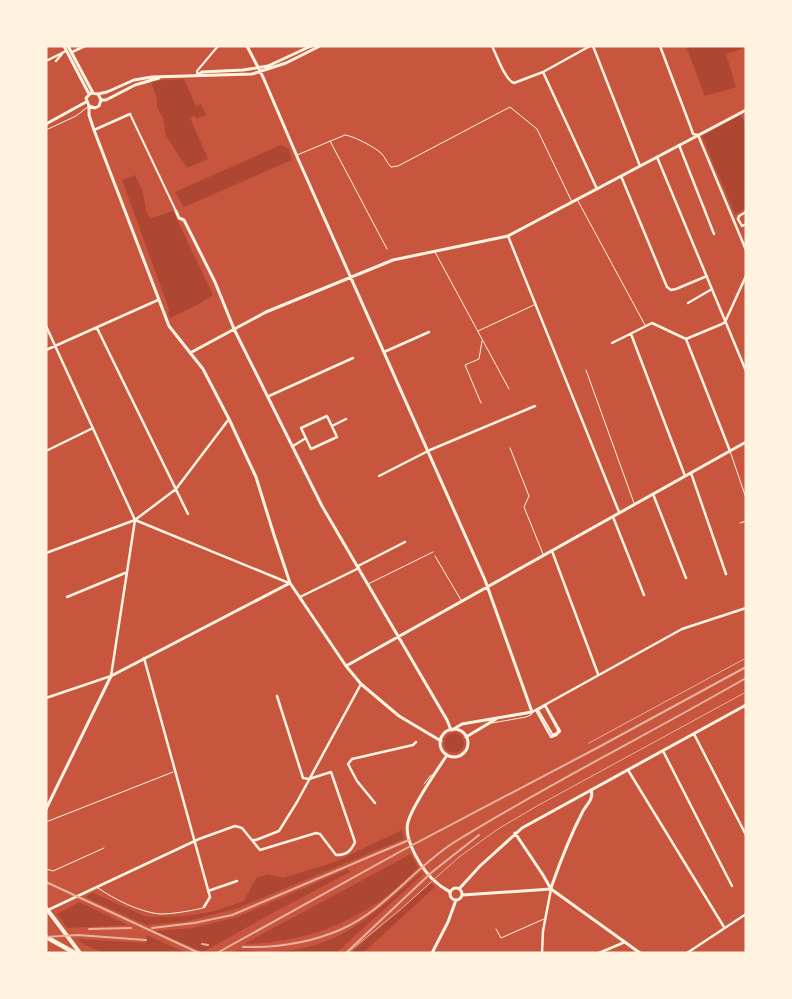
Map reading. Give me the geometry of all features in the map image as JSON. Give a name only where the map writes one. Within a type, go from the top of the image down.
[{"type":"highway","points":[[46,937],[75,953]]},
{"type":"main road","points":[[47,909],[80,953]]},
{"type":"street","points":[[64,46],[65,52],[91,94]]},
{"type":"street","points":[[68,46],[91,94],[87,104],[89,116],[158,300],[169,326],[203,369],[229,419],[256,477],[290,583],[346,666],[361,684],[398,716],[422,732],[441,741]]},
{"type":"street","points":[[47,61],[65,52],[72,52],[85,46]]},
{"type":"street","points":[[197,75],[197,71],[218,46]]},
{"type":"street","points":[[247,46],[487,585],[535,711],[551,737],[560,731],[545,705]]},
{"type":"street","points":[[297,46],[300,52]]},
{"type":"street","points":[[197,75],[202,72],[268,66],[310,46]]},
{"type":"street","points":[[91,94],[107,92],[134,80],[152,77],[197,75],[202,77],[260,72],[286,64],[320,46]]},
{"type":"street","points":[[492,46],[506,76],[512,83],[543,72],[592,46],[640,166]]},
{"type":"street","points":[[660,46],[690,128],[693,134],[698,135],[746,250]]},
{"type":"street","points":[[56,62],[65,52]]},
{"type":"street","points":[[543,72],[597,188]]},
{"type":"street","points":[[101,100],[106,100],[135,86],[170,77]]},
{"type":"street","points":[[98,94],[101,100]]},
{"type":"street","points":[[87,104],[93,108],[97,107],[101,100]]},
{"type":"street","points":[[46,124],[87,104]]},
{"type":"street","points":[[190,353],[266,312],[393,260],[508,236],[745,112]]},
{"type":"street","points":[[94,130],[130,114],[179,218],[184,220],[211,274],[234,329],[269,396],[322,506],[452,730]]},
{"type":"street","points":[[679,145],[714,234]]},
{"type":"street","points":[[657,157],[746,371]]},
{"type":"street","points":[[621,176],[667,286],[671,290],[676,290],[707,276]]},
{"type":"street","points":[[746,212],[739,216],[738,219],[742,226],[746,224]]},
{"type":"street","points":[[508,236],[534,305],[619,512]]},
{"type":"street","points":[[686,339],[725,322],[746,276]]},
{"type":"street","points":[[688,303],[712,289]]},
{"type":"street","points":[[46,350],[158,300]]},
{"type":"street","points":[[612,343],[652,323],[686,339],[730,451]]},
{"type":"street","points":[[46,326],[135,520],[111,676],[46,809]]},
{"type":"street","points":[[97,328],[188,514]]},
{"type":"street","points":[[384,352],[429,332]]},
{"type":"street","points":[[631,334],[685,476]]},
{"type":"street","points":[[269,396],[353,358]]},
{"type":"street","points":[[379,476],[428,452],[535,406]]},
{"type":"street","points":[[328,416],[337,437],[311,449],[306,438],[301,428],[328,416]]},
{"type":"street","points":[[46,553],[135,520],[176,489],[229,419]]},
{"type":"street","points":[[332,426],[346,419]]},
{"type":"street","points":[[46,451],[93,428]]},
{"type":"street","points":[[292,446],[306,438]]},
{"type":"street","points":[[346,666],[487,585],[746,442]]},
{"type":"street","points":[[691,473],[726,574]]},
{"type":"street","points":[[653,494],[686,578]]},
{"type":"street","points":[[612,516],[644,595]]},
{"type":"street","points":[[135,520],[290,583]]},
{"type":"street","points":[[299,597],[405,542]]},
{"type":"street","points":[[552,550],[598,674]]},
{"type":"street","points":[[67,597],[126,573]]},
{"type":"street","points":[[46,698],[111,676],[290,583]]},
{"type":"street","points":[[535,711],[682,628],[746,608]]},
{"type":"street","points":[[144,658],[208,891],[210,900],[204,907]]},
{"type":"street","points":[[253,840],[279,831],[361,684]]},
{"type":"street","points":[[47,909],[195,841],[235,826],[242,828],[260,850],[316,833],[320,834],[336,855],[344,855],[352,850],[355,842],[331,772],[309,779],[303,778],[277,696]]},
{"type":"street","points":[[450,892],[453,889],[459,889],[514,833],[746,705]]},
{"type":"street","points":[[452,730],[460,731],[466,737],[467,748],[462,754],[455,757],[447,755],[442,749],[441,741],[444,734],[462,724],[535,711],[545,706],[558,730],[557,733],[552,735],[535,711]]},
{"type":"street","points":[[466,737],[496,718]]},
{"type":"street","points":[[694,734],[746,835]]},
{"type":"street","points":[[375,803],[357,781],[348,764],[352,759],[416,742]]},
{"type":"street","points":[[663,751],[732,886]]},
{"type":"street","points":[[447,755],[410,817],[407,833],[418,859],[437,884],[450,892],[450,897],[456,900]]},
{"type":"street","points":[[628,770],[724,927]]},
{"type":"street","points":[[542,953],[545,919],[551,889],[566,848],[592,798],[591,790]]},
{"type":"street","points":[[514,833],[544,874],[551,889],[640,953]]},
{"type":"street","points":[[208,891],[237,881]]},
{"type":"street","points":[[459,889],[462,895]]},
{"type":"street","points":[[432,953],[448,922],[456,900],[462,895],[551,889]]},
{"type":"street","points":[[686,953],[746,914]]},
{"type":"street","points":[[600,953],[625,942]]},
{"type":"lane","points":[[46,130],[76,116],[87,104]]},
{"type":"lane","points":[[295,153],[345,135],[352,136],[382,154],[390,166],[398,166],[510,107],[537,130],[572,202]]},
{"type":"lane","points":[[330,141],[387,249]]},
{"type":"lane","points":[[577,200],[645,326]]},
{"type":"lane","points":[[435,252],[509,389]]},
{"type":"lane","points":[[478,332],[534,305]]},
{"type":"lane","points":[[482,341],[479,359],[465,365],[482,403]]},
{"type":"lane","points":[[586,370],[634,504]]},
{"type":"lane","points":[[510,448],[529,496],[524,508],[543,555]]},
{"type":"lane","points":[[730,451],[746,498]]},
{"type":"lane","points":[[740,523],[746,521]]},
{"type":"lane","points":[[367,584],[433,552]]},
{"type":"lane","points":[[435,556],[461,600]]},
{"type":"lane","points":[[486,725],[531,716],[535,711]]},
{"type":"lane","points":[[46,822],[176,771]]},
{"type":"lane","points":[[424,784],[430,776],[434,775]]},
{"type":"lane","points":[[46,869],[54,871],[104,848]]},
{"type":"lane","points":[[97,887],[108,895],[135,907],[159,914],[204,907]]},
{"type":"lane","points":[[496,929],[501,938],[545,919]]},
{"type":"shaded area","points":[[686,46],[741,46],[742,49],[726,54],[736,87],[705,96]]},
{"type":"shaded area","points":[[184,79],[196,106],[201,104],[206,115],[196,119],[195,116],[190,118],[208,159],[187,168],[166,136],[163,118],[157,108],[157,99],[151,81]]},
{"type":"shaded area","points":[[741,115],[746,124],[746,208],[735,214],[702,136]]},
{"type":"shaded area","points":[[281,145],[289,149],[292,160],[184,207],[175,192]]},
{"type":"shaded area","points":[[135,175],[142,189],[147,214],[151,218],[173,211],[213,295],[170,318],[168,314],[169,309],[122,180]]},
{"type":"shaded area","points":[[454,733],[461,736],[464,743],[461,750],[454,753],[447,750],[444,743],[447,736]]},
{"type":"shaded area","points":[[402,830],[404,839],[238,908],[188,921],[146,925],[85,897],[93,893],[147,917],[187,916],[215,911],[244,901],[256,878],[268,874],[283,878],[335,862]]},
{"type":"shaded area","points":[[411,854],[418,868],[388,895],[346,921],[297,938],[244,944]]},
{"type":"shaded area","points":[[348,869],[350,872],[203,952],[155,931],[193,928],[237,917]]},
{"type":"shaded area","points":[[421,872],[423,874],[336,953],[229,953],[241,950],[274,952],[293,950],[330,940],[378,910]]},
{"type":"shaded area","points":[[431,883],[435,887],[363,953],[351,953]]},
{"type":"shaded area","points":[[79,902],[128,925],[67,928],[57,914]]},
{"type":"shaded area","points":[[146,935],[187,953],[104,953],[81,943],[78,939],[146,943]]},
{"type":"tram line","points":[[589,743],[746,658]]},
{"type":"tram line","points":[[347,953],[401,909],[459,857],[498,829],[746,692]]},
{"type":"railway","points":[[217,953],[403,850],[746,667]]},
{"type":"railway","points":[[243,947],[268,947],[306,941],[330,934],[358,921],[386,900],[453,843],[525,800],[746,678]]},
{"type":"railway","points":[[346,953],[432,872],[479,835]]},
{"type":"railway","points":[[152,928],[194,923],[232,915],[409,840]]},
{"type":"railway","points":[[46,882],[199,953]]},
{"type":"railway","points":[[89,929],[131,928]]},
{"type":"railway","points":[[46,937],[78,935],[146,940]]},
{"type":"railway","points":[[202,944],[208,945]]}]
